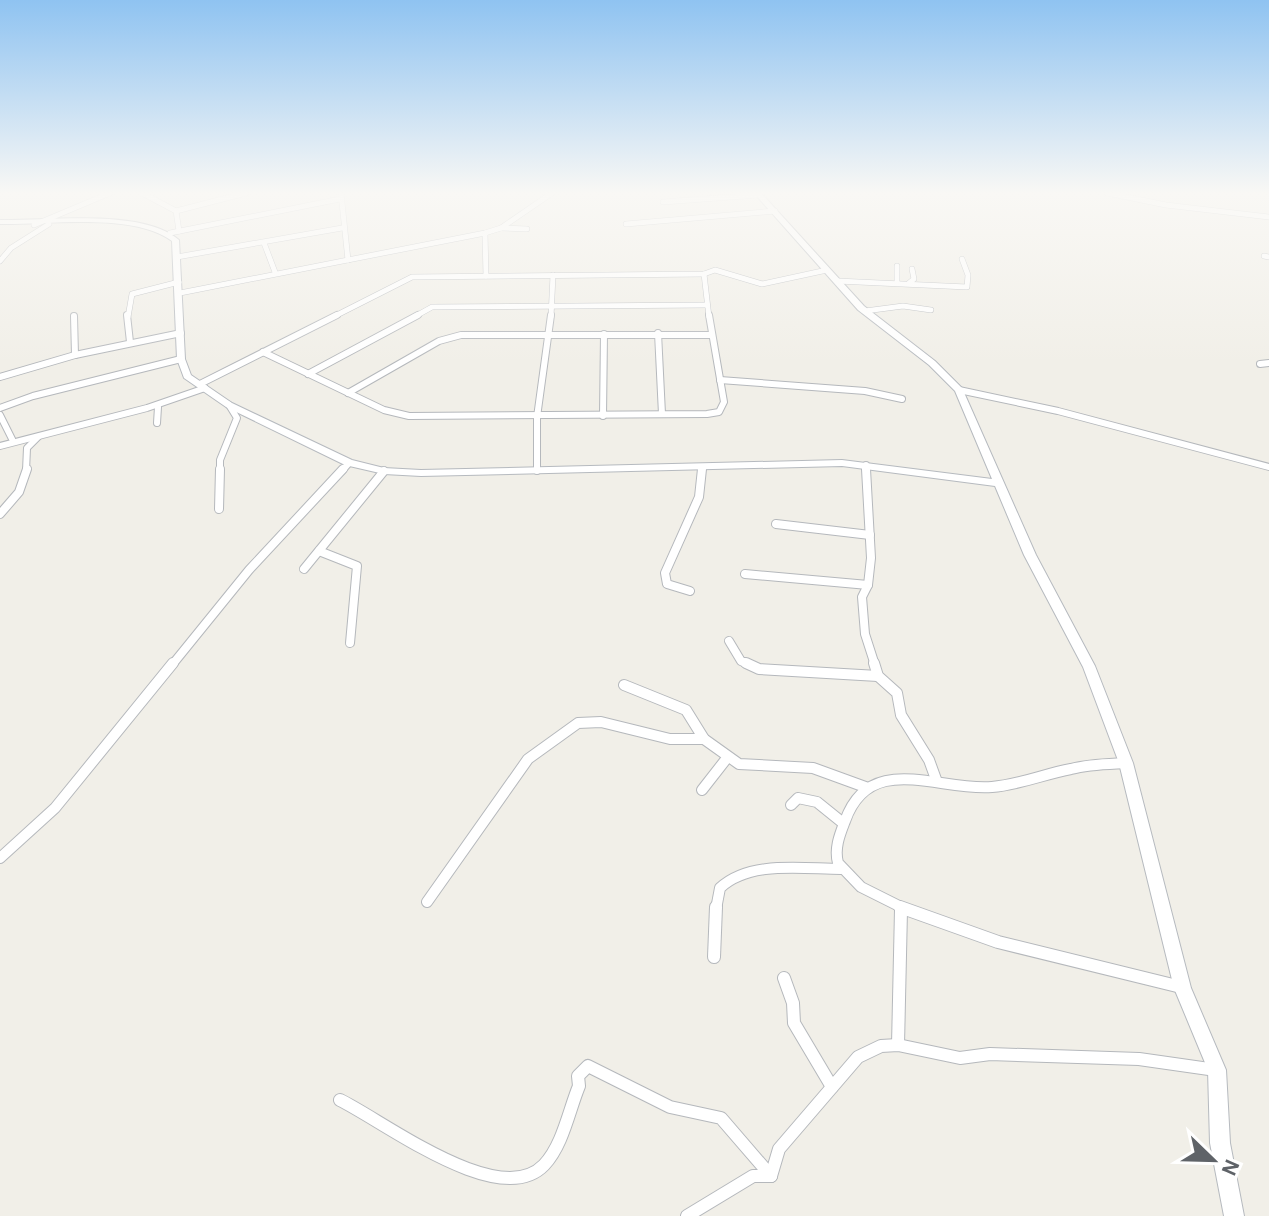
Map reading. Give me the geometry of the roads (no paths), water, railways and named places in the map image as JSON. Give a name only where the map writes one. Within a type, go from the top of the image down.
[{"type":"street","points":[[176,250],[181,359],[187,376],[229,405],[349,463],[384,471],[866,465],[997,483]]},
{"type":"street","points":[[177,257],[222,250]]},
{"type":"street","points":[[267,250],[275,272]]},
{"type":"street","points":[[346,250],[348,260]]},
{"type":"street","points":[[130,342],[125,302],[128,295],[139,289],[180,287],[400,250]]},
{"type":"street","points":[[485,250],[486,276]]},
{"type":"street","points":[[809,250],[865,311],[932,363],[959,390],[1030,555],[1089,666],[1126,763],[1183,988],[1217,1070],[1220,1143],[1234,1216]]},
{"type":"street","points":[[837,281],[967,287],[968,275],[962,259]]},
{"type":"street","points":[[897,266],[897,282]]},
{"type":"street","points":[[909,283],[914,279],[912,269]]},
{"type":"street","points":[[0,446],[12,439],[38,437],[111,415],[158,407],[406,278],[704,274],[715,270],[762,284],[827,270]]},
{"type":"street","points":[[263,352],[384,410],[409,416],[537,417],[719,412],[724,402],[711,335],[707,305],[709,290],[704,274]]},
{"type":"street","points":[[537,471],[537,417],[550,334],[553,275]]},
{"type":"street","points":[[308,374],[432,307],[707,305]]},
{"type":"street","points":[[865,311],[903,306],[931,310]]},
{"type":"street","points":[[74,316],[75,355]]},
{"type":"street","points":[[0,377],[75,355],[181,333]]},
{"type":"street","points":[[348,393],[448,337],[658,333],[711,335]]},
{"type":"street","points":[[658,333],[662,414]]},
{"type":"street","points":[[603,416],[604,334]]},
{"type":"street","points":[[0,408],[33,396],[181,359]]},
{"type":"street","points":[[1260,364],[1269,363]]},
{"type":"street","points":[[720,380],[865,391],[902,399]]},
{"type":"street","points":[[959,390],[1058,411],[1269,467]]},
{"type":"street","points":[[219,509],[220,460],[237,418],[229,405]]},
{"type":"street","points":[[157,423],[158,407]]},
{"type":"street","points":[[0,415],[12,439]]},
{"type":"street","points":[[0,514],[19,495],[25,483],[29,469],[27,448],[38,437]]},
{"type":"street","points":[[1255,463],[1269,456]]},
{"type":"street","points":[[0,858],[55,808],[249,570],[349,463]]},
{"type":"street","points":[[866,465],[870,535],[868,585],[862,597],[865,634],[878,676],[897,693],[901,715],[929,760],[937,782]]},
{"type":"street","points":[[690,591],[675,588],[664,579],[699,497],[702,468]]},
{"type":"street","points":[[304,569],[384,471]]},
{"type":"street","points":[[776,524],[870,535]]},
{"type":"street","points":[[319,551],[357,566],[350,643]]},
{"type":"street","points":[[745,574],[868,585]]},
{"type":"street","points":[[729,641],[741,661],[759,669],[878,676]]},
{"type":"street","points":[[624,685],[686,710],[704,739],[727,758],[765,768],[813,768],[868,788]]},
{"type":"street","points":[[427,902],[528,759],[578,723],[601,722],[670,739],[704,739]]},
{"type":"street","points":[[702,790],[727,758]]},
{"type":"street","points":[[841,869],[836,846],[847,810],[868,788],[910,776],[977,788],[1014,785],[1082,766],[1126,763]]},
{"type":"street","points":[[791,805],[798,798],[817,802],[843,823]]},
{"type":"street","points":[[714,957],[718,891],[729,877],[761,870],[841,869],[901,910],[939,925],[1090,968],[1183,988]]},
{"type":"street","points":[[898,1045],[901,910]]},
{"type":"street","points":[[784,978],[793,1003],[794,1023],[832,1087]]},
{"type":"street","points":[[771,1176],[779,1149],[858,1057],[881,1046],[898,1045],[960,1058],[990,1054],[1091,1060],[1139,1059],[1217,1070]]},
{"type":"street","points":[[340,1100],[474,1174],[510,1182],[530,1178],[544,1165],[579,1086],[578,1076],[588,1066],[670,1107],[721,1118],[771,1176]]},
{"type":"street","points":[[687,1216],[753,1176],[771,1176]]}]
